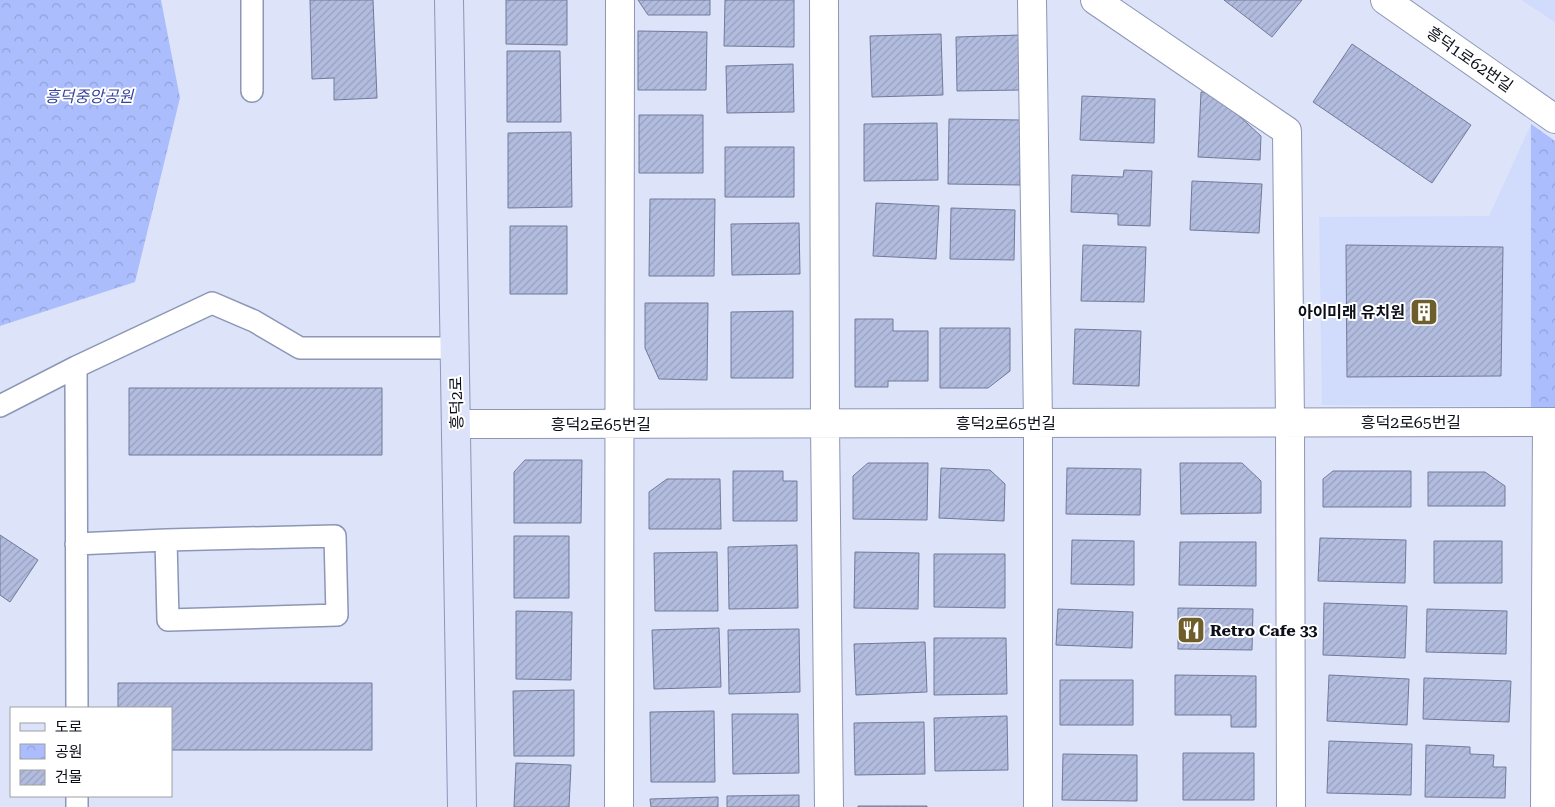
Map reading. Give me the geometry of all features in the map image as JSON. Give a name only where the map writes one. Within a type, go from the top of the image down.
[{"type":"street","name":"흥덕2로","points":[[449,0],[462,807]]},
{"type":"street","points":[[619,807],[620,0]]},
{"type":"street","points":[[824,0],[825,423],[829,807]]},
{"type":"street","points":[[1032,0],[1038,423],[1038,807]]},
{"type":"street","points":[[1094,0],[1287,131],[1292,807]]},
{"type":"street","name":"흥덕1로62번길","points":[[1385,0],[1555,119]]},
{"type":"street","points":[[1545,807],[1550,584],[1551,422]]},
{"type":"street","name":"흥덕2로65번길","points":[[457,424],[1551,422]]},
{"type":"lane","points":[[252,0],[252,91]]},
{"type":"lane","points":[[0,406],[212,304],[254,321],[300,348],[455,348]]},
{"type":"lane","points":[[76,368],[76,707]]},
{"type":"lane","points":[[76,544],[166,540],[335,536],[337,615],[168,620],[166,540]]},
{"type":"shaded area","points":[[1521,0],[1555,0],[1555,22]]},
{"type":"shaded area","points":[[1531,124],[1555,141],[1555,407],[1322,405],[1319,217],[1489,216]]},
{"type":"green space","name":"흥덕중앙공원","points":[[0,0],[161,0],[180,98],[135,282],[0,326]]},
{"type":"green space","points":[[1531,124],[1555,141],[1555,407],[1531,407]]},
{"type":"building","points":[[310,0],[373,0],[377,98],[334,100],[334,78],[312,79]]},
{"type":"building","points":[[506,0],[567,0],[567,45],[506,44]]},
{"type":"building","points":[[638,0],[710,0],[710,15],[648,15]]},
{"type":"building","points":[[725,0],[794,0],[794,47],[724,46]]},
{"type":"building","points":[[1224,0],[1302,0],[1272,37]]},
{"type":"building","points":[[638,31],[707,32],[706,90],[638,90]]},
{"type":"building","points":[[941,34],[943,95],[872,97],[870,36]]},
{"type":"building","points":[[1021,35],[1023,90],[957,91],[956,37]]},
{"type":"building","points":[[1352,44],[1471,125],[1432,183],[1313,102]]},
{"type":"building","points":[[507,51],[560,51],[561,122],[507,122]]},
{"type":"building","points":[[793,64],[794,112],[727,113],[726,66]]},
{"type":"building","points":[[1201,92],[1214,93],[1261,136],[1260,160],[1198,157]]},
{"type":"building","points":[[1082,96],[1155,99],[1154,143],[1080,140]]},
{"type":"building","points":[[639,115],[703,115],[703,173],[639,173]]},
{"type":"building","points":[[949,119],[1021,120],[1020,185],[948,184]]},
{"type":"building","points":[[937,123],[938,180],[864,181],[864,124]]},
{"type":"building","points":[[571,132],[572,207],[508,208],[508,133]]},
{"type":"building","points":[[725,147],[794,147],[794,197],[725,197]]},
{"type":"building","points":[[1124,170],[1152,171],[1150,226],[1118,225],[1118,214],[1071,212],[1072,175],[1123,177]]},
{"type":"building","points":[[1192,181],[1262,184],[1259,233],[1190,230]]},
{"type":"building","points":[[650,199],[715,199],[714,276],[649,276]]},
{"type":"building","points":[[876,203],[939,206],[936,259],[873,256]]},
{"type":"building","points":[[951,208],[1015,210],[1014,260],[950,259]]},
{"type":"building","points":[[799,223],[800,274],[732,275],[731,224]]},
{"type":"building","points":[[510,226],[567,226],[567,294],[510,294]]},
{"type":"building","points":[[1083,245],[1146,247],[1144,302],[1081,301]]},
{"type":"building","name":"아이미래 유치원","points":[[1346,245],[1503,247],[1501,376],[1347,377]]},
{"type":"building","points":[[645,303],[708,303],[707,380],[659,379],[645,348]]},
{"type":"building","points":[[793,311],[793,378],[731,378],[731,312]]},
{"type":"building","points":[[855,319],[893,319],[893,331],[928,331],[928,381],[888,381],[888,387],[855,387]]},
{"type":"building","points":[[940,328],[1010,328],[1010,371],[988,388],[940,388]]},
{"type":"building","points":[[1075,329],[1141,331],[1139,386],[1073,384]]},
{"type":"building","points":[[129,388],[382,388],[382,455],[129,455]]},
{"type":"building","points":[[525,460],[582,460],[581,523],[514,523],[514,472]]},
{"type":"building","points":[[868,463],[928,463],[927,520],[853,519],[853,476]]},
{"type":"building","points":[[1180,463],[1242,463],[1261,481],[1261,513],[1181,514]]},
{"type":"building","points":[[941,468],[990,470],[1005,484],[1004,521],[939,518]]},
{"type":"building","points":[[1067,468],[1141,469],[1140,515],[1066,514]]},
{"type":"building","points":[[733,471],[783,471],[783,481],[797,481],[797,521],[733,521]]},
{"type":"building","points":[[1333,471],[1411,471],[1411,507],[1323,507],[1323,479]]},
{"type":"building","points":[[1428,472],[1485,472],[1505,486],[1505,506],[1428,506]]},
{"type":"building","points":[[667,479],[720,479],[721,529],[649,529],[649,492]]},
{"type":"building","points":[[0,535],[38,560],[10,602],[0,595]]},
{"type":"building","points":[[514,536],[569,536],[569,598],[514,598]]},
{"type":"building","points":[[1320,538],[1406,540],[1405,583],[1318,581]]},
{"type":"building","points":[[1072,540],[1134,541],[1134,585],[1071,584]]},
{"type":"building","points":[[1434,541],[1502,541],[1502,583],[1434,583]]},
{"type":"building","points":[[1180,542],[1256,542],[1256,586],[1179,585]]},
{"type":"building","points":[[797,545],[798,608],[729,609],[728,547]]},
{"type":"building","points":[[717,552],[718,611],[655,611],[654,553]]},
{"type":"building","points":[[855,552],[919,553],[918,609],[854,608]]},
{"type":"building","points":[[934,554],[1005,554],[1005,608],[934,607]]},
{"type":"building","points":[[1324,603],[1407,606],[1405,658],[1323,655]]},
{"type":"building","points":[[1178,608],[1253,609],[1252,650],[1178,649]]},
{"type":"building","points":[[1058,609],[1133,612],[1132,648],[1056,645]]},
{"type":"building","points":[[1427,609],[1507,611],[1506,654],[1426,652]]},
{"type":"building","points":[[516,611],[572,612],[571,680],[516,679]]},
{"type":"building","points":[[719,628],[721,687],[654,689],[652,630]]},
{"type":"building","points":[[799,629],[800,692],[729,694],[728,630]]},
{"type":"building","points":[[934,638],[1006,638],[1007,694],[934,695]]},
{"type":"building","points":[[925,642],[927,692],[856,695],[854,644]]},
{"type":"building","points":[[1175,675],[1256,676],[1256,727],[1231,727],[1231,715],[1175,715]]},
{"type":"building","points":[[1329,675],[1409,679],[1407,725],[1327,721]]},
{"type":"building","points":[[1424,678],[1511,681],[1509,722],[1423,719]]},
{"type":"building","points":[[1060,680],[1133,680],[1133,725],[1060,725]]},
{"type":"building","points":[[118,683],[372,683],[372,750],[172,750],[172,707],[118,707]]},
{"type":"building","points":[[574,690],[574,756],[514,756],[513,691]]},
{"type":"building","points":[[714,711],[715,782],[651,782],[650,712]]},
{"type":"building","points":[[732,714],[798,714],[799,773],[733,774]]},
{"type":"building","points":[[1007,716],[1008,770],[935,771],[934,718]]},
{"type":"building","points":[[924,722],[925,774],[855,775],[854,723]]},
{"type":"building","points":[[1329,741],[1412,744],[1411,795],[1327,793]]},
{"type":"building","points":[[1426,745],[1470,747],[1470,754],[1494,755],[1493,767],[1506,767],[1505,798],[1425,797]]},
{"type":"building","points":[[1183,753],[1254,753],[1254,800],[1183,800]]},
{"type":"building","points":[[1063,754],[1137,755],[1137,801],[1062,800]]},
{"type":"building","points":[[516,763],[571,765],[569,807],[514,807]]},
{"type":"building","points":[[799,795],[799,807],[727,807],[727,796]]},
{"type":"building","points":[[718,797],[718,807],[651,807],[650,799]]},
{"type":"building","points":[[927,806],[927,807],[858,807]]},
{"type":"place","name":"아이미래 유치원","points":[[1424,312]]},
{"type":"place","name":"Retro Cafe 33","points":[[1191,630]]}]
